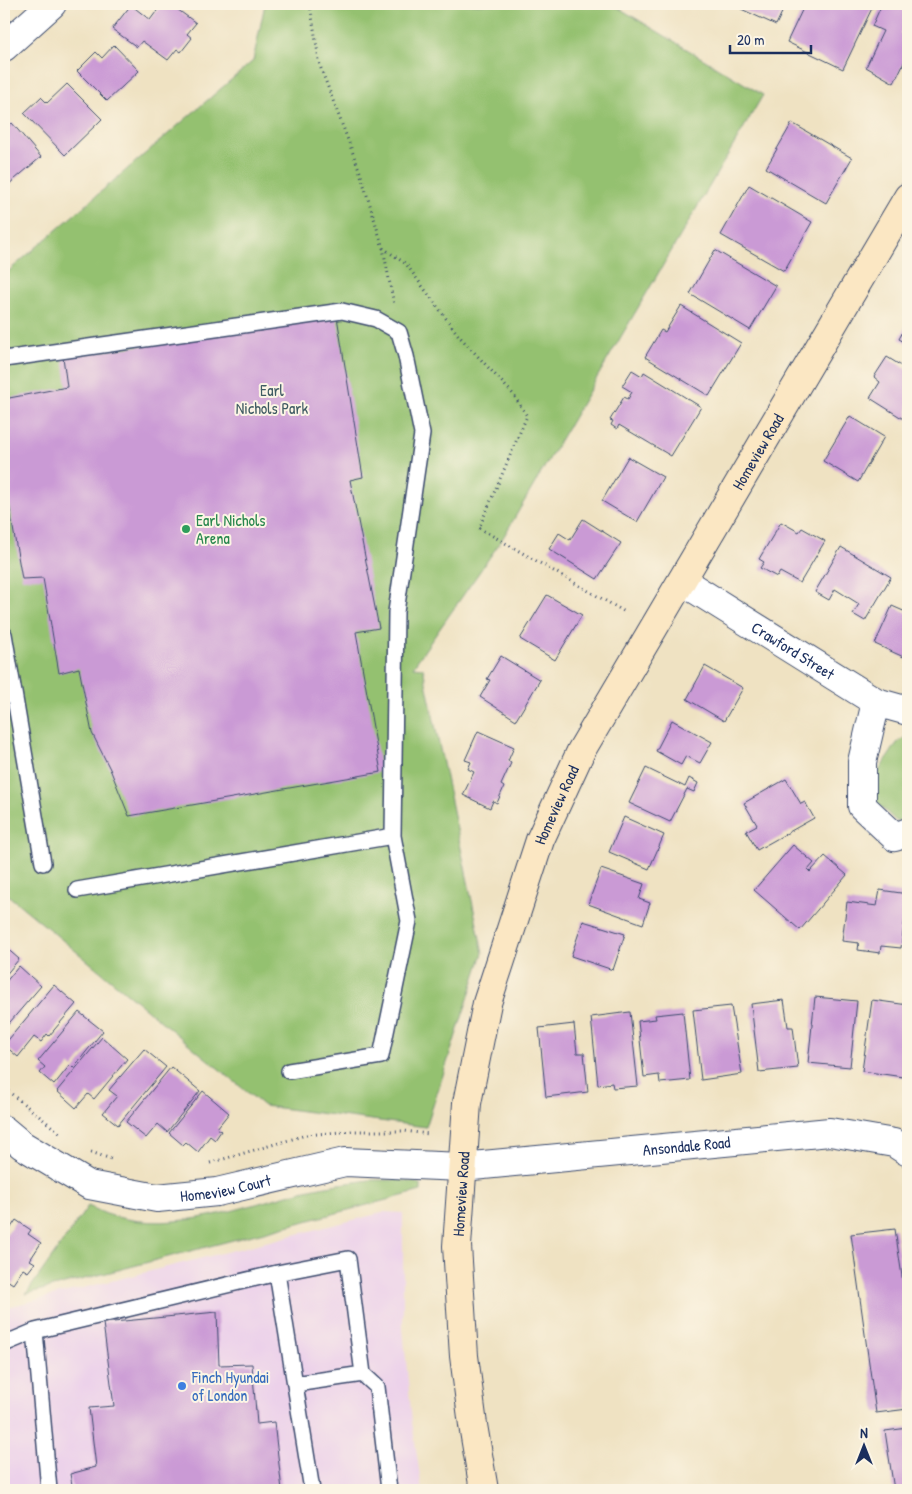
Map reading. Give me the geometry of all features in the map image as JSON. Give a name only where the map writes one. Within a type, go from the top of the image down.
[{"type":"street","points":[[4,47],[52,4]]},
{"type":"street","name":"Homeview Road","points":[[484,1490],[464,1356],[457,1246],[467,1103],[487,1003],[540,840],[581,752],[908,197]]},
{"type":"street","name":"Crawford Street","points":[[682,581],[876,702],[908,711]]},
{"type":"street","points":[[876,702],[862,762],[862,806],[895,837],[908,832]]},
{"type":"street","name":"Homeview Court","points":[[4,1130],[22,1145],[89,1185],[157,1198],[217,1192],[345,1162],[462,1166]]},
{"type":"street","name":"Ansondale Road","points":[[462,1166],[830,1132],[894,1143],[908,1152]]},
{"type":"lane","points":[[4,359],[342,311],[376,319],[399,332],[406,356],[422,434],[396,612],[393,836],[409,921],[381,1056],[289,1071]]},
{"type":"lane","points":[[4,634],[43,862]]},
{"type":"lane","points":[[77,890],[393,836]]},
{"type":"lane","points":[[4,1344],[36,1331],[277,1273],[348,1259],[363,1374],[377,1387],[389,1490]]},
{"type":"lane","points":[[277,1273],[312,1490]]},
{"type":"lane","points":[[36,1331],[49,1490]]},
{"type":"lane","points":[[295,1384],[363,1374]]},
{"type":"path","points":[[310,4],[320,66],[360,172],[383,248],[399,332]]},
{"type":"path","points":[[383,248],[406,264],[459,336],[512,394],[527,416],[479,528],[625,612]]},
{"type":"path","points":[[4,1088],[60,1134]]},
{"type":"path","points":[[204,1165],[306,1135],[352,1130],[404,1130],[429,1134]]},
{"type":"path","points":[[85,1149],[120,1163]]},
{"type":"shaded area","points":[[385,1212],[403,1213],[403,1329],[412,1422],[422,1490],[4,1490],[4,1308]]},
{"type":"green space","name":"Earl Nichols Park","points":[[265,4],[612,4],[763,95],[501,541],[413,667],[423,668],[483,953],[426,1127],[264,1106],[4,892],[4,275],[253,61]]},
{"type":"green space","points":[[908,736],[908,821],[896,821],[874,800],[873,784],[880,769],[897,743]]},
{"type":"green space","points":[[370,1180],[401,1180],[421,1184],[421,1191],[26,1294],[88,1206],[110,1215],[137,1221],[162,1222],[186,1220],[234,1210],[314,1188]]},
{"type":"building","points":[[162,4],[170,4],[196,23],[187,34],[192,38],[181,52],[177,49],[168,60],[142,41],[137,47],[112,29],[131,5],[150,20]]},
{"type":"building","points":[[741,4],[786,4],[776,25],[739,8]]},
{"type":"building","points":[[805,4],[874,4],[843,69],[787,42]]},
{"type":"building","points":[[882,4],[896,4],[908,9],[908,17],[900,34],[908,38],[908,54],[894,83],[866,67],[883,31],[872,26]]},
{"type":"building","points":[[114,45],[139,71],[107,101],[77,71],[96,52],[102,58]]},
{"type":"building","points":[[67,84],[102,119],[65,155],[24,113],[41,97],[47,103]]},
{"type":"building","points":[[12,123],[41,157],[8,185],[4,180],[4,131]]},
{"type":"building","points":[[792,123],[852,158],[826,203],[766,168]]},
{"type":"building","points":[[749,185],[812,222],[784,271],[721,235]]},
{"type":"building","points":[[715,250],[776,286],[750,330],[690,294]]},
{"type":"building","points":[[681,306],[741,343],[709,396],[645,357],[661,330],[665,332]]},
{"type":"building","name":"Earl Nichols Arena","points":[[337,317],[363,477],[350,480],[379,628],[356,632],[381,772],[129,816],[110,769],[92,733],[79,668],[59,673],[43,578],[22,579],[4,477],[4,399],[67,387],[63,357]]},
{"type":"building","points":[[908,322],[908,344],[899,339]]},
{"type":"building","points":[[887,357],[908,370],[908,416],[905,420],[870,398],[880,382],[874,377]]},
{"type":"building","points":[[632,370],[642,376],[644,372],[701,407],[671,456],[619,425],[617,429],[611,425],[613,421],[610,420],[624,397],[628,399],[632,392],[622,386]]},
{"type":"building","points":[[850,416],[884,437],[858,482],[823,461]]},
{"type":"building","points":[[628,457],[663,477],[637,522],[602,501]]},
{"type":"building","points":[[583,519],[621,543],[597,579],[549,549],[559,533],[570,540]]},
{"type":"building","points":[[781,522],[799,532],[802,528],[825,541],[800,583],[780,572],[777,577],[760,568],[764,562],[759,559]]},
{"type":"building","points":[[841,547],[891,577],[865,621],[853,614],[859,604],[835,589],[829,600],[815,592]]},
{"type":"building","points":[[547,595],[582,615],[555,660],[520,639]]},
{"type":"building","points":[[892,606],[908,613],[908,659],[875,644]]},
{"type":"building","points":[[501,656],[540,680],[516,720],[480,697],[490,680],[487,679]]},
{"type":"building","points":[[705,666],[743,688],[724,721],[687,699]]},
{"type":"building","points":[[672,720],[712,742],[700,763],[686,756],[681,765],[656,751]]},
{"type":"building","points":[[478,731],[514,747],[508,761],[511,763],[501,785],[504,787],[497,803],[493,801],[490,808],[463,795],[474,772],[468,769],[471,762],[465,760]]},
{"type":"building","points":[[646,768],[685,787],[689,778],[698,783],[694,792],[687,789],[670,822],[629,803]]},
{"type":"building","points":[[786,779],[801,804],[805,802],[814,818],[757,850],[746,831],[757,825],[744,803]]},
{"type":"building","points":[[624,817],[664,835],[649,869],[609,852]]},
{"type":"building","points":[[793,845],[814,863],[808,870],[810,872],[825,856],[847,875],[800,930],[754,890]]},
{"type":"building","points":[[601,869],[644,884],[639,899],[650,903],[643,924],[588,904]]},
{"type":"building","points":[[880,890],[908,894],[901,948],[881,946],[880,953],[858,950],[859,943],[842,941],[847,902],[877,906]]},
{"type":"building","points":[[583,921],[625,934],[613,970],[571,956]]},
{"type":"building","points":[[4,946],[19,959],[4,977]]},
{"type":"building","points":[[19,966],[41,986],[4,1029],[4,984]]},
{"type":"building","points":[[54,985],[76,1004],[49,1036],[47,1034],[41,1042],[34,1037],[18,1057],[4,1045]]},
{"type":"building","points":[[815,997],[857,1001],[850,1067],[808,1063]]},
{"type":"building","points":[[784,1000],[788,1027],[793,1027],[798,1068],[759,1072],[751,1004]]},
{"type":"building","points":[[872,1000],[908,1005],[908,1028],[906,1028],[905,1032],[908,1032],[908,1038],[903,1077],[862,1071]]},
{"type":"building","points":[[731,1006],[742,1074],[701,1080],[693,1010]]},
{"type":"building","points":[[79,1012],[103,1031],[73,1068],[70,1065],[54,1085],[40,1073],[45,1067],[38,1061]]},
{"type":"building","points":[[630,1012],[638,1086],[613,1088],[612,1083],[598,1085],[591,1017]]},
{"type":"building","points":[[683,1012],[690,1080],[660,1083],[659,1075],[644,1077],[638,1021],[656,1019],[655,1015]]},
{"type":"building","points":[[574,1024],[577,1053],[584,1053],[588,1092],[546,1097],[539,1028]]},
{"type":"building","points":[[102,1037],[127,1059],[94,1099],[88,1094],[76,1108],[57,1091]]},
{"type":"building","points":[[144,1049],[166,1067],[118,1125],[103,1113],[117,1096],[109,1090]]},
{"type":"building","points":[[171,1067],[200,1091],[167,1132],[158,1124],[146,1138],[126,1122]]},
{"type":"building","points":[[203,1091],[229,1113],[217,1128],[221,1131],[215,1140],[210,1136],[198,1152],[186,1142],[183,1145],[169,1133]]},
{"type":"building","points":[[16,1220],[31,1230],[28,1234],[41,1243],[30,1260],[35,1263],[28,1272],[23,1269],[13,1284],[4,1278],[4,1238]]},
{"type":"building","points":[[895,1229],[908,1317],[908,1409],[876,1413],[851,1234]]},
{"type":"building","name":"Finch Hyundai of London","points":[[217,1312],[219,1365],[252,1364],[257,1424],[274,1422],[282,1490],[73,1490],[70,1474],[96,1467],[89,1408],[114,1406],[103,1323]]},
{"type":"building","points":[[908,1428],[908,1490],[894,1490],[885,1431]]},
{"type":"place","name":"Earl Nichols Arena","points":[[186,529]]},
{"type":"place","name":"Finch Hyundai of London","points":[[182,1386]]}]
